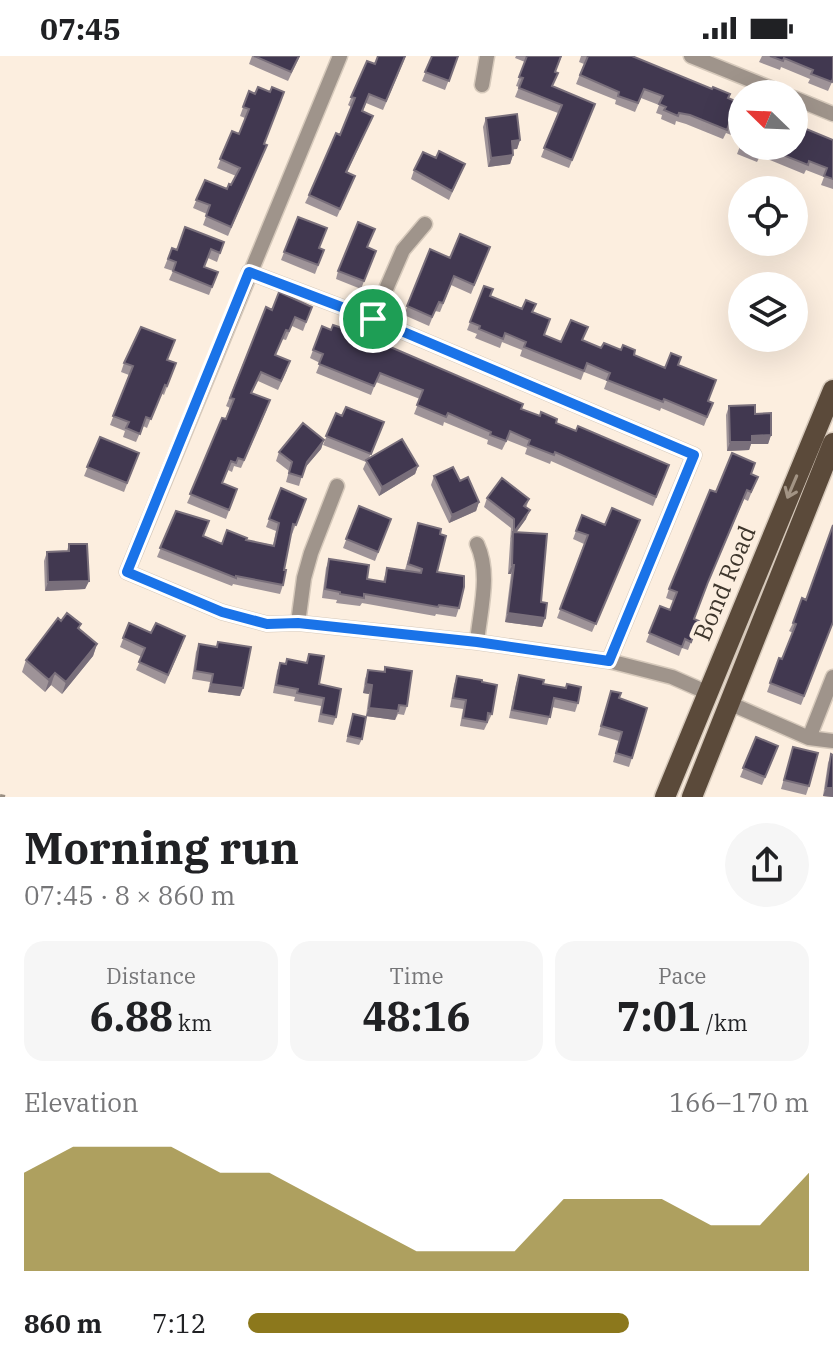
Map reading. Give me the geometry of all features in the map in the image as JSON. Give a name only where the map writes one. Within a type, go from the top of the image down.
[{"type":"main road","name":"Bond Road","points":[[665,797],[833,390]]},
{"type":"main road","points":[[826,478],[815,470],[813,461],[833,411]]},
{"type":"main road","name":"Bond Road","points":[[692,797],[826,478],[833,443]]},
{"type":"main road","points":[[729,703],[722,694],[722,688],[761,586],[759,566]]},
{"type":"main road","points":[[682,797],[709,716],[706,692]]},
{"type":"street","points":[[340,56],[127,572],[241,619],[267,624],[298,623],[477,642],[609,661],[672,677],[706,692]]},
{"type":"street","points":[[482,85],[487,56]]},
{"type":"street","points":[[691,56],[750,80]]},
{"type":"street","points":[[808,104],[833,114]]},
{"type":"street","points":[[373,319],[403,250],[425,224]]},
{"type":"street","points":[[249,272],[373,319],[694,455],[609,661]]},
{"type":"street","points":[[298,623],[311,553],[337,486]]},
{"type":"street","points":[[477,544],[485,572],[477,642]]},
{"type":"street","points":[[809,738],[833,677]]},
{"type":"street","points":[[729,703],[809,738],[833,741]]},
{"type":"building","points":[[254,56],[299,56],[291,72]]},
{"type":"building","points":[[378,56],[405,56],[386,101],[369,94],[362,111],[373,116],[346,172],[355,176],[340,209],[309,195],[336,133],[340,135],[355,98],[351,97],[367,61],[375,64]]},
{"type":"building","points":[[432,56],[458,56],[449,81],[425,72]]},
{"type":"building","points":[[527,56],[561,56],[552,86],[595,104],[572,160],[544,148],[562,105],[519,88],[523,78],[519,77]]},
{"type":"building","points":[[588,56],[632,56],[728,93],[727,130],[690,115],[679,113],[678,116],[664,110],[666,107],[659,104],[663,96],[644,89],[638,103],[580,75]]},
{"type":"building","points":[[770,56],[833,56],[832,82],[811,74],[813,70],[784,58],[783,61]]},
{"type":"building","points":[[258,87],[270,92],[272,87],[284,92],[264,144],[267,145],[231,227],[206,216],[210,205],[196,200],[205,180],[227,189],[231,185],[240,168],[220,159],[232,131],[239,134],[249,109],[243,107],[249,91],[255,94]]},
{"type":"building","points":[[517,114],[520,140],[512,141],[513,155],[491,158],[486,118]]},
{"type":"building","points":[[808,130],[833,140],[833,179],[824,176],[827,168],[809,161],[808,165],[796,160],[808,160]]},
{"type":"building","points":[[439,151],[465,164],[452,191],[414,170],[423,152],[436,158]]},
{"type":"building","points":[[298,217],[327,228],[319,248],[324,250],[318,265],[284,252]]},
{"type":"building","points":[[358,222],[375,229],[367,247],[376,251],[364,281],[338,271]]},
{"type":"building","points":[[185,227],[224,242],[220,253],[211,249],[204,267],[218,272],[212,287],[173,271],[176,262],[168,259],[172,248],[177,250]]},
{"type":"building","points":[[460,234],[490,247],[474,285],[454,276],[443,303],[439,302],[432,317],[407,306],[430,249],[450,258]]},
{"type":"building","points":[[484,286],[493,289],[490,296],[522,309],[526,300],[536,304],[532,312],[550,319],[544,335],[561,342],[571,320],[588,327],[582,340],[601,348],[604,343],[621,350],[623,345],[635,350],[634,355],[665,368],[671,353],[681,357],[678,365],[716,380],[708,401],[713,403],[707,417],[607,380],[610,373],[587,363],[584,371],[524,347],[526,342],[505,333],[503,339],[479,329],[480,326],[470,322]]},
{"type":"building","points":[[279,292],[312,307],[306,322],[295,317],[275,355],[290,361],[281,381],[261,372],[251,393],[270,400],[244,460],[238,458],[236,463],[231,461],[222,483],[237,489],[229,510],[190,494],[222,418],[226,419],[234,399],[230,398],[266,307],[272,310]]},
{"type":"building","points":[[333,325],[523,404],[521,409],[540,416],[541,412],[557,419],[556,423],[576,431],[578,426],[669,465],[656,497],[555,452],[554,455],[528,445],[530,440],[510,431],[506,441],[448,413],[446,417],[417,405],[423,390],[380,373],[374,386],[319,364],[323,354],[313,350],[322,326],[331,330]]},
{"type":"building","points":[[141,327],[175,340],[167,360],[176,363],[151,419],[146,417],[140,434],[126,428],[129,422],[113,416],[133,366],[124,363]]},
{"type":"building","points":[[755,405],[755,414],[771,413],[771,435],[752,436],[752,442],[730,442],[729,406]]},
{"type":"building","points":[[346,407],[384,422],[371,454],[326,436],[336,413],[342,416]]},
{"type":"building","points":[[303,423],[324,440],[307,462],[302,477],[289,473],[292,462],[279,452]]},
{"type":"building","points":[[100,437],[139,453],[127,483],[87,467]]},
{"type":"building","points":[[402,439],[418,466],[382,487],[366,460]]},
{"type":"building","points":[[732,453],[755,463],[751,474],[758,477],[751,492],[747,490],[708,582],[694,619],[699,621],[691,642],[685,639],[682,647],[649,633],[660,606],[670,610],[677,592],[669,589],[710,490],[716,492]]},
{"type":"building","points":[[453,467],[460,481],[468,477],[479,502],[452,515],[434,476]]},
{"type":"building","points":[[502,478],[529,499],[524,506],[530,510],[514,532],[514,519],[487,498]]},
{"type":"building","points":[[281,488],[306,499],[296,525],[293,524],[283,585],[236,578],[160,548],[176,511],[209,521],[203,536],[222,544],[227,530],[246,540],[274,546],[279,523],[269,519]]},
{"type":"building","points":[[359,506],[391,519],[378,552],[346,539]]},
{"type":"building","points":[[612,508],[640,520],[596,624],[560,609],[588,535],[576,531],[582,515],[605,525]]},
{"type":"building","points":[[418,523],[441,529],[440,534],[446,536],[437,572],[464,576],[459,608],[364,594],[364,598],[325,589],[329,559],[369,565],[367,579],[385,582],[387,568],[421,573],[422,569],[408,564]]},
{"type":"building","points":[[833,525],[833,622],[804,696],[770,683],[796,624],[793,623],[802,598],[806,600]]},
{"type":"building","points":[[513,532],[547,534],[541,602],[547,603],[545,618],[508,613],[514,565]]},
{"type":"building","points":[[69,544],[87,544],[89,581],[48,582],[47,552],[69,551]]},
{"type":"building","points":[[67,613],[81,624],[78,628],[97,644],[66,682],[55,673],[49,680],[26,660],[58,618],[61,621]]},
{"type":"building","points":[[129,623],[151,633],[156,623],[185,636],[168,675],[139,662],[145,648],[123,638]]},
{"type":"building","points":[[218,642],[251,647],[243,688],[211,684],[213,674],[195,671],[199,644],[217,647]]},
{"type":"building","points":[[309,654],[324,656],[319,684],[341,689],[336,717],[321,714],[324,698],[276,685],[280,663],[286,664],[287,659],[307,663]]},
{"type":"building","points":[[385,667],[412,671],[407,706],[399,705],[398,711],[369,708],[372,685],[366,684],[368,670],[385,672]]},
{"type":"building","points":[[519,675],[544,680],[543,684],[581,687],[578,703],[554,698],[550,717],[512,710]]},
{"type":"building","points":[[457,676],[497,685],[492,714],[488,713],[487,722],[463,718],[466,700],[453,698]]},
{"type":"building","points":[[611,691],[621,693],[619,698],[647,708],[632,758],[616,753],[622,732],[601,726]]},
{"type":"building","points":[[353,714],[366,717],[362,739],[348,736]]},
{"type":"building","points":[[756,737],[778,746],[765,777],[743,768]]},
{"type":"building","points":[[793,747],[818,753],[809,786],[784,780]]},
{"type":"building","points":[[831,754],[833,788],[826,788]]},
{"type":"railway","points":[[0,796],[5,797]]},
{"type":"route","points":[[249,272],[373,319],[694,455],[609,661],[477,642],[298,623],[267,624],[222,612],[127,572],[249,272]]}]
